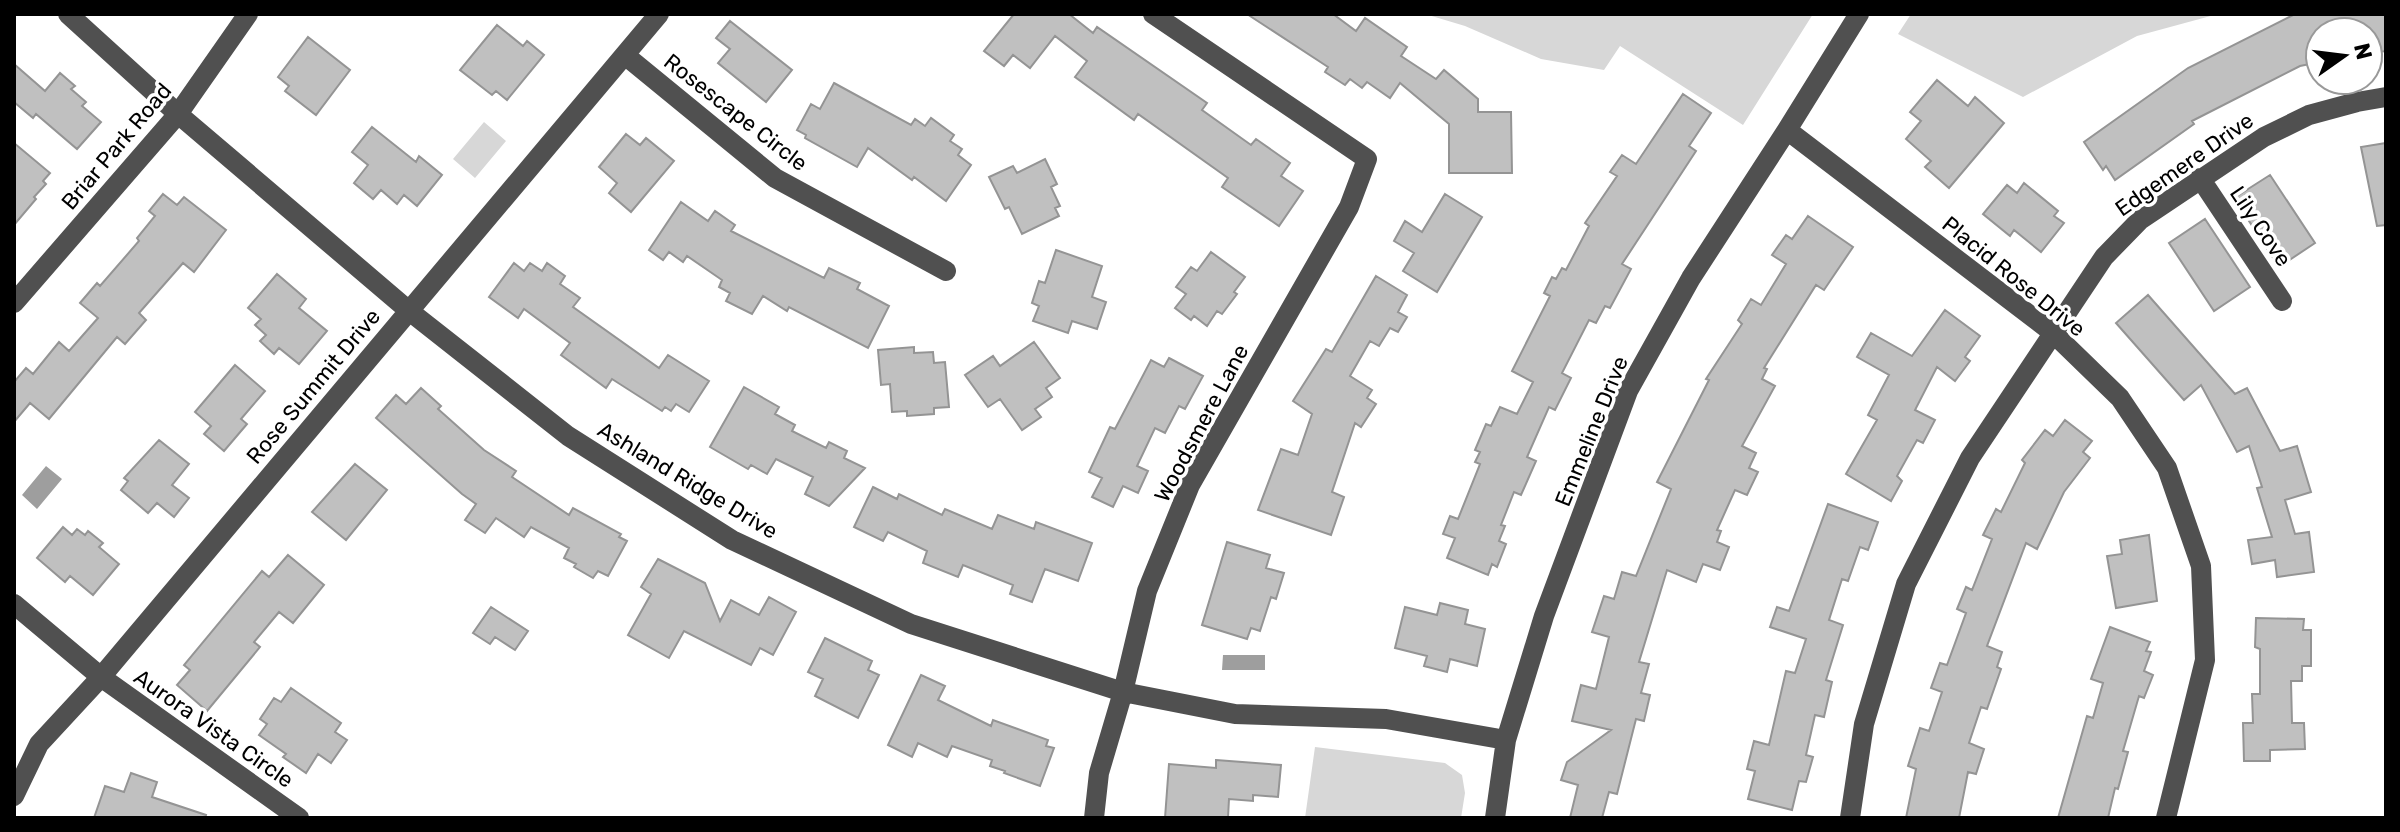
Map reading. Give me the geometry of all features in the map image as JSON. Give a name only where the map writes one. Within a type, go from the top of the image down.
[{"type":"street","name":"Ashland Ridge Drive","points":[[68,14],[178,114],[408,310],[568,436],[732,540],[911,624],[1123,692],[1235,714],[1386,719],[1506,740]]},
{"type":"street","name":"Briar Park Road","points":[[14,303],[178,114],[248,14]]},
{"type":"street","name":"Rose Summit Drive","points":[[14,796],[39,744],[101,677],[659,14]]},
{"type":"street","name":"Woodsmere Lane","points":[[1094,818],[1099,773],[1123,692],[1147,591],[1190,485],[1349,207],[1367,159],[1153,14]]},
{"type":"street","name":"Emmeline Drive","points":[[1495,818],[1506,740],[1544,616],[1628,391],[1691,278],[1859,14]]},
{"type":"street","name":"Rosescape Circle","points":[[626,56],[775,178],[946,271]]},
{"type":"street","name":"Edgemere Drive","points":[[1850,818],[1864,724],[1906,584],[1970,458],[2052,332],[2115,244],[2140,220],[2200,178],[2286,125],[2333,108],[2386,97]]},
{"type":"street","name":"Placid Rose Drive","points":[[1787,130],[2052,332],[2120,398],[2167,468],[2201,566],[2205,660],[2166,818]]},
{"type":"street","name":"Lily Cove","points":[[2200,178],[2282,301]]},
{"type":"street","name":"Aurora Vista Circle","points":[[14,604],[101,677],[299,818]]},
{"type":"shaded area","points":[[1425,14],[1813,14],[1743,125],[1620,46],[1604,70],[1541,59],[1465,26]]},
{"type":"shaded area","points":[[1911,14],[2218,14],[2137,36],[2023,97],[1898,34]]},
{"type":"shaded area","points":[[484,122],[506,141],[475,178],[453,159]]},
{"type":"shaded area","points":[[46,466],[62,479],[37,509],[22,495]]},
{"type":"shaded area","points":[[1223,655],[1265,655],[1265,670],[1222,670]]},
{"type":"shaded area","points":[[1315,747],[1445,763],[1462,775],[1465,793],[1461,818],[1305,818]]},
{"type":"building","points":[[1014,14],[1069,14],[1093,33],[1097,27],[1207,103],[1202,110],[1251,145],[1256,139],[1290,163],[1281,176],[1303,191],[1279,226],[1222,187],[1228,178],[1138,114],[1134,120],[1075,77],[1087,61],[1055,36],[1030,68],[1013,55],[1004,66],[984,51]]},
{"type":"building","points":[[1247,14],[1333,14],[1356,31],[1365,18],[1407,47],[1401,56],[1436,79],[1444,70],[1478,99],[1478,112],[1511,112],[1512,173],[1449,173],[1449,124],[1400,83],[1390,98],[1367,82],[1362,88],[1350,79],[1345,85],[1325,72],[1328,67]]},
{"type":"building","points":[[2295,14],[2386,14],[2384,51],[2384,16],[2304,16],[2304,65],[2192,121],[2194,124],[2115,180],[2106,166],[2103,170],[2084,142],[2188,68]]},
{"type":"building","points":[[730,21],[792,70],[766,102],[718,63],[730,49],[716,38]]},
{"type":"building","points":[[497,25],[523,46],[527,41],[544,55],[507,100],[496,91],[492,95],[460,70]]},
{"type":"building","points":[[308,37],[350,70],[316,115],[285,91],[289,86],[278,77]]},
{"type":"building","points":[[14,64],[45,91],[60,73],[75,86],[71,89],[86,102],[82,106],[101,122],[77,149],[36,114],[33,118],[14,102]]},
{"type":"building","points":[[1937,80],[1968,106],[1975,97],[2004,123],[1949,188],[1925,167],[1931,161],[1906,139],[1921,121],[1910,112]]},
{"type":"building","points":[[834,83],[911,125],[915,119],[925,126],[931,118],[954,135],[950,141],[962,149],[958,155],[971,165],[946,201],[868,148],[857,167],[805,138],[806,135],[797,130],[811,104],[820,109]]},
{"type":"building","points":[[1683,94],[1711,113],[1689,146],[1696,151],[1622,264],[1631,269],[1610,308],[1605,306],[1596,323],[1589,320],[1562,373],[1571,378],[1555,410],[1549,407],[1527,457],[1536,461],[1521,495],[1514,492],[1501,525],[1505,526],[1499,541],[1506,544],[1497,567],[1492,564],[1488,575],[1447,558],[1455,538],[1443,534],[1450,516],[1458,519],[1480,464],[1475,462],[1480,452],[1475,450],[1486,424],[1491,426],[1500,407],[1517,414],[1533,382],[1512,371],[1550,296],[1544,293],[1552,277],[1556,279],[1562,268],[1566,270],[1589,226],[1585,223],[1617,176],[1610,172],[1622,155],[1636,164]]},
{"type":"building","points":[[372,127],[416,162],[419,156],[442,175],[417,206],[404,195],[397,204],[381,190],[373,199],[354,183],[368,165],[352,152]]},
{"type":"building","points":[[626,134],[640,145],[646,138],[674,161],[631,212],[609,193],[617,183],[599,167]]},
{"type":"building","points":[[14,143],[50,173],[43,181],[46,184],[34,197],[36,199],[14,225]]},
{"type":"building","points":[[2386,143],[2386,225],[2377,226],[2361,147]]},
{"type":"building","points":[[1045,159],[1057,184],[1051,187],[1060,206],[1055,208],[1059,216],[1022,234],[989,177],[1013,166],[1017,173]]},
{"type":"building","points":[[2270,175],[2315,243],[2279,267],[2234,198]]},
{"type":"building","points":[[2024,183],[2058,211],[2054,216],[2064,223],[2041,252],[2014,230],[2010,236],[1983,214],[2007,185],[2017,193]]},
{"type":"building","points":[[163,194],[177,205],[184,197],[226,230],[194,272],[183,263],[139,313],[146,320],[125,344],[117,337],[49,419],[30,403],[14,422],[14,382],[26,368],[33,374],[59,342],[69,351],[98,318],[80,303],[97,283],[100,286],[139,241],[137,238],[155,216],[149,211]]},
{"type":"building","points":[[1445,194],[1482,217],[1437,292],[1403,271],[1414,253],[1394,241],[1405,221],[1422,232]]},
{"type":"building","points":[[681,202],[708,221],[715,211],[735,225],[731,231],[824,278],[829,268],[860,283],[857,289],[889,306],[868,348],[789,307],[787,311],[763,296],[752,314],[726,301],[730,293],[719,287],[722,280],[687,256],[683,262],[669,252],[663,260],[649,250]]},
{"type":"building","points":[[1808,216],[1853,247],[1824,290],[1816,285],[1764,368],[1767,369],[1762,379],[1775,386],[1742,446],[1756,453],[1749,468],[1758,472],[1747,495],[1735,490],[1717,530],[1721,531],[1717,542],[1729,547],[1720,570],[1703,564],[1696,582],[1667,570],[1639,662],[1649,664],[1641,693],[1650,695],[1644,721],[1636,719],[1617,794],[1609,792],[1602,818],[1570,818],[1578,785],[1561,780],[1567,762],[1611,730],[1572,721],[1581,685],[1596,689],[1609,637],[1592,632],[1604,596],[1614,599],[1622,572],[1636,576],[1671,489],[1657,482],[1709,380],[1706,379],[1742,324],[1738,320],[1751,299],[1761,305],[1786,264],[1772,255],[1786,235],[1792,239]]},
{"type":"building","points":[[2205,219],[2250,287],[2214,311],[2169,243]]},
{"type":"building","points":[[1056,250],[1102,266],[1092,297],[1106,302],[1097,329],[1072,321],[1068,333],[1033,321],[1039,306],[1032,303],[1039,281],[1045,283]]},
{"type":"building","points":[[1211,252],[1245,277],[1222,314],[1217,311],[1207,326],[1194,316],[1191,320],[1175,308],[1186,294],[1176,287],[1191,267],[1197,271]]},
{"type":"building","points":[[514,263],[524,271],[530,263],[542,271],[547,263],[565,276],[560,284],[580,298],[573,307],[659,368],[668,355],[709,381],[689,412],[676,404],[671,411],[665,407],[662,411],[612,379],[606,388],[561,355],[570,343],[524,309],[518,318],[489,297]]},
{"type":"building","points":[[277,274],[306,299],[299,308],[327,331],[299,364],[279,348],[274,354],[260,341],[266,335],[255,325],[261,319],[248,308]]},
{"type":"building","points":[[1376,276],[1407,295],[1398,312],[1407,317],[1398,332],[1390,328],[1379,346],[1370,341],[1350,376],[1372,390],[1367,398],[1376,404],[1361,427],[1355,423],[1332,492],[1344,497],[1331,535],[1258,510],[1281,449],[1298,455],[1312,414],[1293,401],[1326,349],[1332,352]]},
{"type":"building","points":[[2148,295],[2235,394],[2247,388],[2280,451],[2297,446],[2311,492],[2285,500],[2295,534],[2309,532],[2314,572],[2277,577],[2275,560],[2252,564],[2248,540],[2272,537],[2257,488],[2262,487],[2249,446],[2237,452],[2201,385],[2184,400],[2116,323]]},
{"type":"building","points":[[1945,310],[1980,336],[1965,357],[1970,361],[1955,381],[1937,367],[1915,410],[1935,420],[1923,443],[1917,440],[1897,476],[1902,481],[1891,501],[1846,474],[1877,420],[1868,415],[1889,375],[1857,357],[1871,333],[1912,356]]},
{"type":"building","points":[[1034,342],[1060,378],[1046,388],[1052,397],[1035,409],[1041,417],[1022,430],[1000,399],[988,407],[965,375],[993,356],[1000,366]]},
{"type":"building","points":[[914,347],[914,353],[933,352],[934,363],[945,362],[949,407],[934,408],[934,414],[907,416],[907,411],[892,412],[890,384],[881,385],[878,350]]},
{"type":"building","points":[[1169,358],[1203,376],[1185,409],[1179,406],[1165,433],[1155,428],[1137,466],[1148,471],[1138,493],[1123,486],[1113,507],[1092,497],[1102,478],[1089,472],[1110,427],[1115,429],[1151,360],[1164,367]]},
{"type":"building","points":[[235,365],[265,391],[241,419],[247,424],[224,451],[204,434],[211,426],[195,412]]},
{"type":"building","points":[[744,387],[779,407],[775,414],[795,425],[792,431],[826,448],[829,442],[847,451],[844,458],[865,468],[829,506],[805,494],[813,477],[776,459],[767,474],[751,465],[748,469],[710,447]]},
{"type":"building","points":[[421,388],[441,406],[438,409],[484,450],[516,471],[512,477],[569,515],[573,508],[621,534],[619,537],[627,541],[608,576],[598,571],[593,578],[574,567],[576,564],[564,558],[569,548],[531,527],[524,537],[496,518],[485,533],[465,520],[476,504],[376,418],[396,395],[406,404]]},
{"type":"building","points":[[2065,420],[2092,441],[2083,452],[2090,458],[2064,492],[2037,549],[2026,543],[1987,646],[2002,652],[1997,667],[2001,669],[1987,709],[1981,707],[1969,743],[1984,749],[1976,774],[1968,772],[1959,818],[1906,818],[1916,769],[1908,766],[1920,728],[1929,731],[1942,692],[1931,688],[1940,663],[1947,665],[1966,613],[1957,609],[1966,587],[1972,590],[1992,539],[1983,535],[1996,509],[2001,512],[2025,463],[2022,460],[2045,430],[2053,436]]},
{"type":"building","points":[[159,440],[189,464],[172,485],[189,498],[174,517],[157,503],[148,513],[121,490],[128,481],[124,478]]},
{"type":"building","points":[[355,464],[387,490],[346,540],[312,512]]},
{"type":"building","points":[[873,487],[897,499],[899,494],[942,515],[945,509],[992,529],[998,515],[1034,529],[1036,522],[1092,543],[1078,581],[1045,569],[1032,602],[1010,594],[1013,585],[963,565],[958,577],[923,563],[927,551],[888,532],[883,541],[854,527]]},
{"type":"building","points":[[1828,504],[1878,522],[1868,550],[1860,547],[1848,581],[1842,579],[1829,620],[1843,625],[1826,680],[1832,682],[1824,717],[1815,715],[1806,755],[1813,757],[1806,782],[1799,781],[1792,810],[1748,799],[1755,771],[1747,769],[1754,741],[1769,745],[1786,671],[1795,673],[1806,639],[1770,627],[1777,607],[1789,611]]},
{"type":"building","points":[[63,527],[72,535],[77,529],[85,535],[88,531],[103,543],[99,547],[119,564],[93,595],[70,576],[65,582],[37,558]]},
{"type":"building","points":[[2149,535],[2157,601],[2116,608],[2107,556],[2122,554],[2120,540]]},
{"type":"building","points":[[1227,542],[1270,555],[1266,568],[1284,573],[1276,599],[1271,597],[1260,631],[1251,628],[1247,639],[1202,625]]},
{"type":"building","points":[[288,555],[324,585],[293,623],[279,612],[254,642],[260,647],[207,711],[177,685],[190,670],[184,665],[262,571],[269,577]]},
{"type":"building","points":[[658,559],[705,583],[720,621],[731,600],[759,615],[769,597],[796,612],[773,655],[760,648],[751,665],[684,631],[669,658],[628,635],[651,594],[641,587]]},
{"type":"building","points":[[1440,603],[1468,610],[1465,624],[1485,629],[1477,666],[1450,659],[1447,672],[1424,666],[1427,656],[1395,648],[1405,607],[1437,615]]},
{"type":"building","points":[[491,607],[528,631],[515,650],[495,637],[490,644],[473,633]]},
{"type":"building","points":[[2256,618],[2304,619],[2303,630],[2311,630],[2311,666],[2302,666],[2302,681],[2291,681],[2292,723],[2304,723],[2305,749],[2270,750],[2270,761],[2244,761],[2243,723],[2253,723],[2252,694],[2260,694],[2260,649],[2255,647]]},
{"type":"building","points":[[2110,627],[2150,642],[2146,651],[2151,652],[2144,671],[2153,675],[2144,698],[2139,696],[2123,751],[2128,752],[2108,818],[2058,818],[2087,716],[2093,718],[2103,683],[2091,679]]},
{"type":"building","points":[[825,638],[872,661],[868,670],[879,675],[858,718],[815,696],[823,679],[808,672]]},
{"type":"building","points":[[921,675],[945,686],[938,700],[991,726],[993,720],[1048,740],[1046,746],[1054,748],[1040,786],[990,766],[992,760],[952,746],[947,757],[918,743],[912,757],[888,745]]},
{"type":"building","points":[[291,688],[341,723],[335,732],[347,740],[331,763],[318,754],[306,773],[259,735],[267,724],[260,719],[274,698],[281,702]]},
{"type":"building","points":[[1216,760],[1281,765],[1278,797],[1253,795],[1253,801],[1229,799],[1228,818],[1165,818],[1169,764],[1216,768]]},
{"type":"building","points":[[131,773],[157,782],[152,797],[206,815],[205,818],[94,818],[105,786],[124,792]]}]
